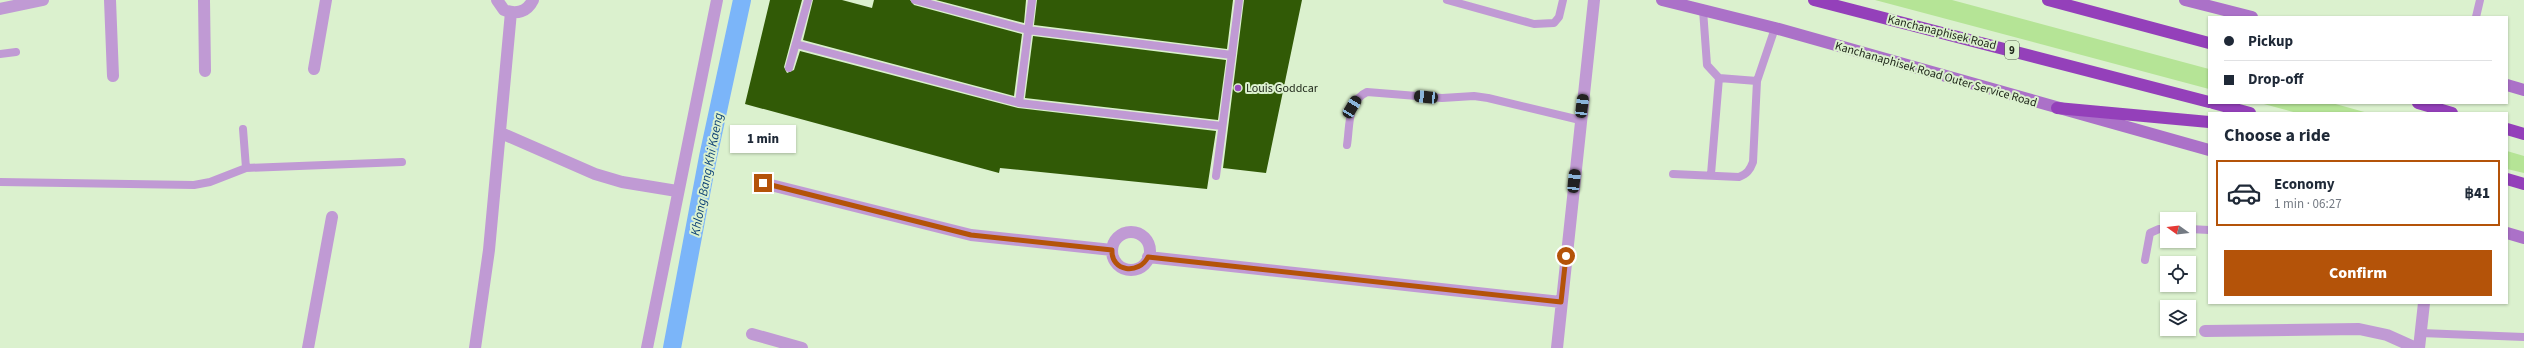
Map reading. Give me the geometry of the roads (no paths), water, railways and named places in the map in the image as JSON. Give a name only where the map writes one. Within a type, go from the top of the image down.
[{"type":"highway","name":"Kanchanaphisek Road","points":[[1814,0],[2208,102]]},
{"type":"highway","points":[[2048,0],[2208,43]]},
{"type":"highway","points":[[2217,104],[2246,112]]},
{"type":"highway","points":[[2421,104],[2449,112]]},
{"type":"highway","points":[[2057,108],[2208,122]]},
{"type":"highway","points":[[2508,129],[2524,134]]},
{"type":"highway","points":[[2508,179],[2524,184]]},
{"type":"main road","name":"Kanchanaphisek Road Outer Service Road","points":[[1662,0],[1775,28],[2208,150]]},
{"type":"main road","points":[[2185,0],[2248,16]]},
{"type":"main road","points":[[2508,85],[2524,90]]},
{"type":"main road","points":[[2508,233],[2524,238]]},
{"type":"street","points":[[0,9],[43,0]]},
{"type":"street","points":[[110,0],[113,76]]},
{"type":"street","points":[[204,0],[206,71]]},
{"type":"street","points":[[314,69],[326,0]]},
{"type":"street","points":[[497,0],[504,10],[511,12],[525,10],[533,0]]},
{"type":"street","points":[[647,348],[677,191],[717,0]]},
{"type":"street","points":[[1557,348],[1580,120],[1594,0]]},
{"type":"street","points":[[475,348],[489,250],[511,12]]},
{"type":"street","points":[[501,132],[573,165],[602,176],[622,182],[677,191]]},
{"type":"street","points":[[763,183],[971,235],[1112,250]]},
{"type":"street","points":[[308,348],[332,216]]},
{"type":"street","points":[[1124,233],[1137,233],[1142,236],[1149,245],[1148,257],[1141,266],[1130,270],[1118,265],[1114,260],[1112,250],[1114,241],[1124,233]]},
{"type":"street","points":[[1148,257],[1561,302]]},
{"type":"street","points":[[2205,331],[2359,329],[2387,335],[2418,348],[2424,304]]},
{"type":"street","points":[[752,334],[802,348]]},
{"type":"lane","points":[[789,68],[808,0]]},
{"type":"lane","points":[[915,0],[1028,30],[1232,55]]},
{"type":"lane","points":[[1019,103],[1032,0]]},
{"type":"lane","points":[[1216,176],[1239,0]]},
{"type":"lane","points":[[1447,0],[1534,24],[1545,25],[1554,23],[1558,17],[1563,0]]},
{"type":"lane","points":[[2476,16],[2480,0]]},
{"type":"lane","points":[[1703,10],[1707,65],[1719,78],[1757,81]]},
{"type":"lane","points":[[1673,174],[1711,174],[1739,177],[1751,169],[1753,162],[1757,81],[1775,28]]},
{"type":"lane","points":[[796,44],[1019,103],[1222,126]]},
{"type":"lane","points":[[0,54],[16,52]]},
{"type":"lane","points":[[1711,174],[1719,78]]},
{"type":"lane","points":[[1347,145],[1352,107],[1359,96],[1367,92],[1442,98],[1474,96],[1580,120]]},
{"type":"lane","points":[[243,129],[246,168]]},
{"type":"lane","points":[[0,182],[194,185],[210,182],[246,168],[402,162]]},
{"type":"lane","points":[[2145,260],[2150,233],[2160,228]]},
{"type":"lane","points":[[2196,229],[2208,230]]},
{"type":"lane","points":[[2421,333],[2524,337]]},
{"type":"waterway","name":"Khlong Bang Khi Kaeng","points":[[672,348],[708,157],[742,0]]},
{"type":"place","name":"Louis Goddcar","points":[[1238,88]]}]
